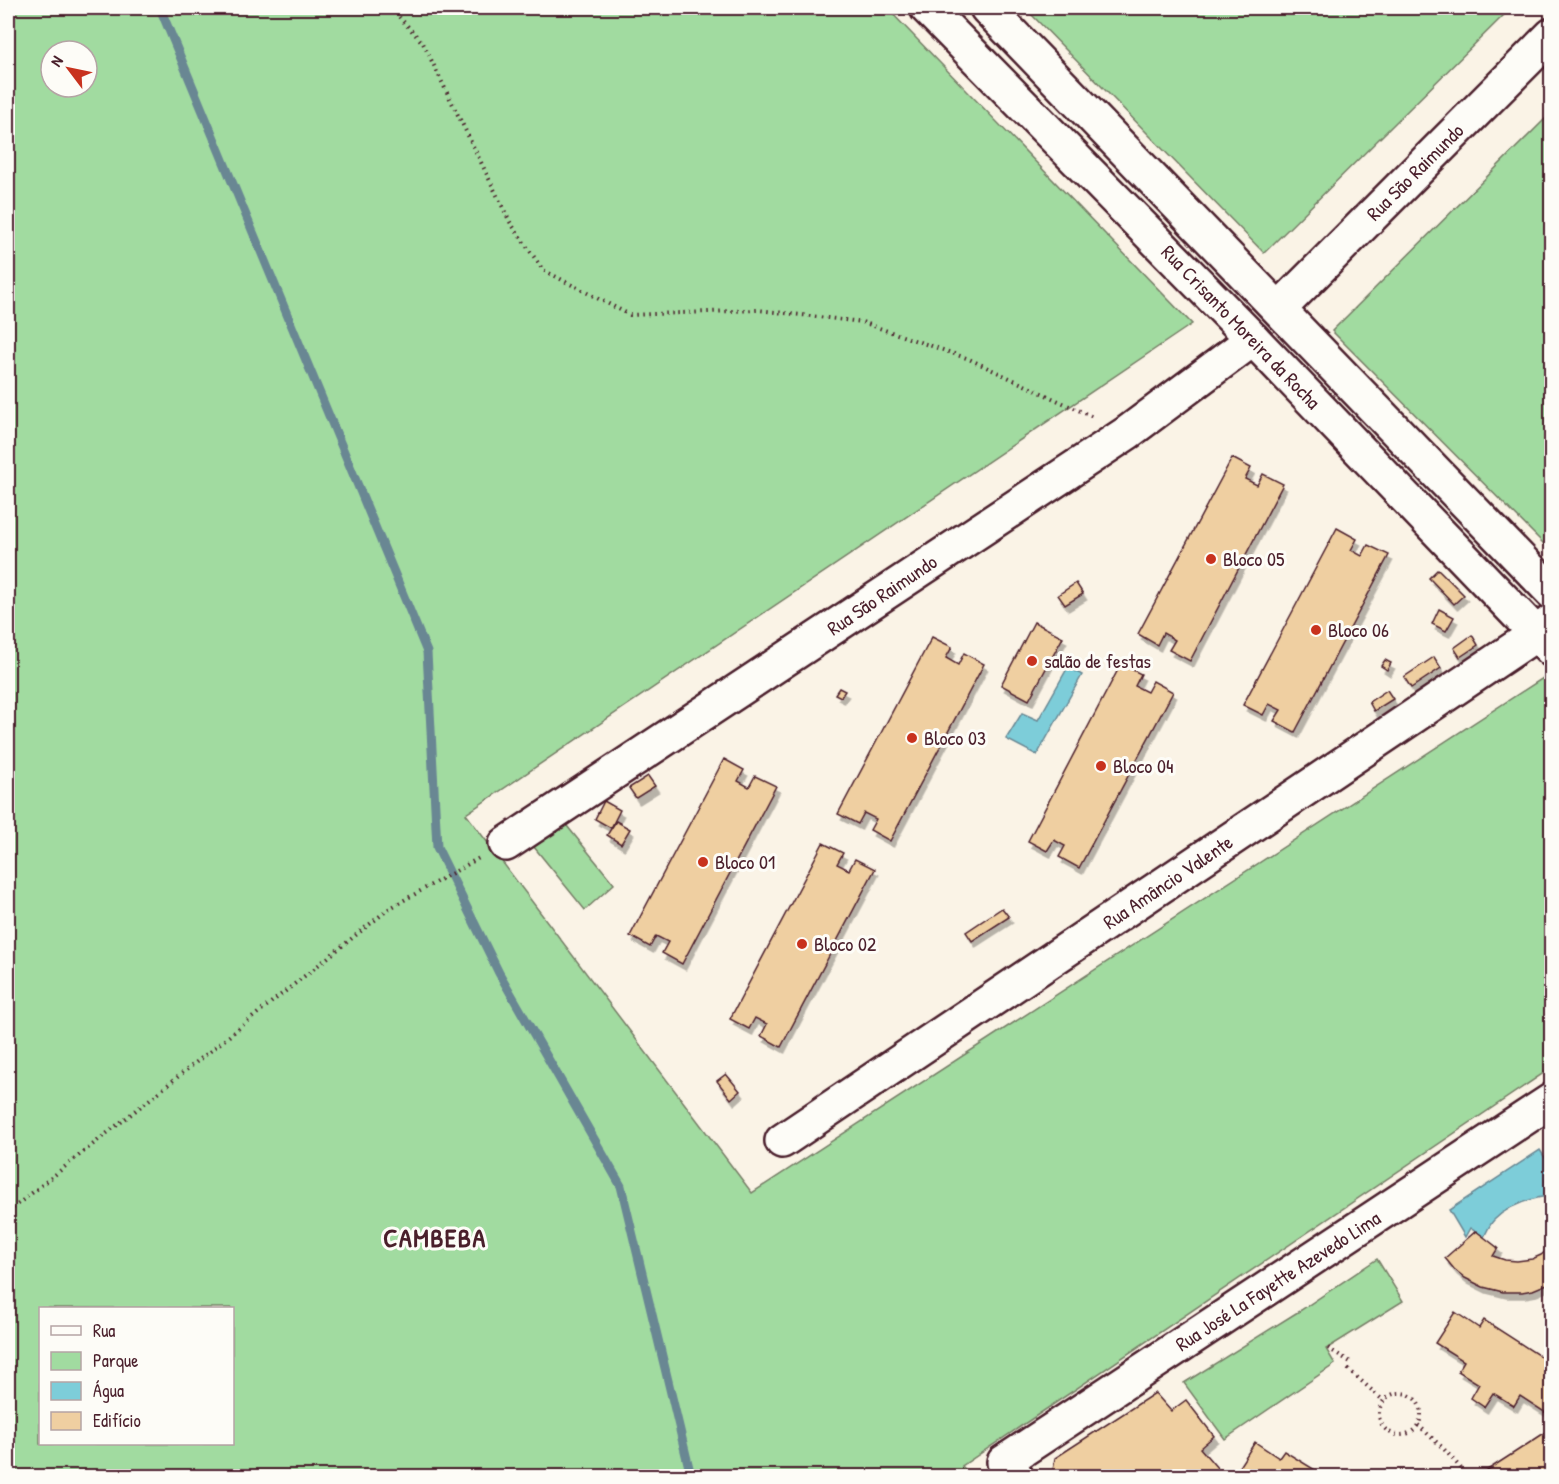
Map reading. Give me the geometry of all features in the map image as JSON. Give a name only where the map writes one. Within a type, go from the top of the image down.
[{"type":"street","name":"Rua Crisanto Moreira da Rocha","points":[[927,8],[1546,635]]},
{"type":"street","name":"Rua Crisanto Moreira da Rocha","points":[[989,8],[1551,592]]},
{"type":"street","points":[[957,39],[989,8]]},
{"type":"street","name":"Rua São Raimundo","points":[[495,850],[1127,433],[1253,339],[1279,309],[1551,34]]},
{"type":"street","name":"Rua Amâncio Valente","points":[[782,1141],[1546,635]]},
{"type":"street","name":"Rua José La Fayette Azevedo Lima","points":[[1010,1469],[1551,1100]]},
{"type":"path","points":[[391,8],[423,43],[510,222],[543,270],[630,315],[758,310],[862,322],[969,359],[1127,433]]},
{"type":"path","points":[[8,1212],[390,908],[495,850]]},
{"type":"path","points":[[1328,1348],[1352,1363]]},
{"type":"path","points":[[1348,1369],[1384,1401]]},
{"type":"path","points":[[1396,1393],[1415,1398],[1421,1410],[1418,1425],[1409,1433],[1402,1435],[1389,1431],[1380,1420],[1379,1413],[1384,1401],[1396,1393]]},
{"type":"path","points":[[1418,1425],[1465,1473]]},
{"type":"green space","points":[[8,8],[887,8],[1192,324],[466,814],[752,1193],[1546,676],[1552,683],[1551,1068],[962,1466],[971,1476],[8,1476]]},
{"type":"green space","points":[[1035,8],[1511,8],[1264,253],[1030,13]]},
{"type":"green space","points":[[1551,113],[1551,551],[1332,331]]},
{"type":"green space","points":[[563,821],[614,884],[585,910],[534,847]]},
{"type":"green space","points":[[1377,1259],[1403,1301],[1326,1349],[1335,1364],[1225,1439],[1184,1383],[1301,1310]]},
{"type":"water","points":[[1068,667],[1082,675],[1037,755],[1006,739],[1022,713],[1038,720]]},
{"type":"water","points":[[1540,1150],[1551,1167],[1551,1178],[1545,1180],[1548,1196],[1526,1201],[1506,1210],[1493,1222],[1484,1237],[1470,1228],[1465,1237],[1449,1210]]},
{"type":"building","name":"Bloco 05","points":[[1232,458],[1251,468],[1245,479],[1257,485],[1263,474],[1283,484],[1190,661],[1169,650],[1175,640],[1163,633],[1157,645],[1138,634]]},
{"type":"building","name":"Bloco 06","points":[[1337,528],[1357,539],[1351,550],[1362,556],[1368,545],[1389,555],[1295,732],[1274,721],[1281,710],[1269,704],[1263,715],[1243,705]]},
{"type":"building","points":[[1438,569],[1464,595],[1454,604],[1429,578]]},
{"type":"building","points":[[1076,583],[1083,594],[1065,605],[1058,595]]},
{"type":"building","points":[[1439,609],[1454,617],[1446,631],[1432,624]]},
{"type":"building","name":"salão de festas","points":[[1034,622],[1063,637],[1029,700],[1001,685]]},
{"type":"building","points":[[1472,635],[1478,645],[1460,657],[1454,648]]},
{"type":"building","name":"Bloco 03","points":[[932,637],[952,647],[946,658],[958,665],[964,653],[984,664],[890,841],[870,830],[876,819],[864,813],[858,824],[838,814]]},
{"type":"building","points":[[1434,657],[1441,668],[1411,688],[1404,677]]},
{"type":"building","points":[[1385,660],[1391,663],[1387,670],[1381,666]]},
{"type":"building","name":"Bloco 04","points":[[1121,664],[1141,674],[1135,686],[1147,692],[1153,681],[1173,692],[1079,868],[1059,857],[1065,846],[1054,840],[1047,851],[1028,841]]},
{"type":"building","points":[[839,688],[845,691],[841,697],[835,694]]},
{"type":"building","points":[[1387,690],[1393,699],[1374,711],[1369,702]]},
{"type":"building","name":"Bloco 01","points":[[724,759],[744,770],[738,781],[749,787],[755,776],[776,786],[682,964],[662,953],[668,942],[656,936],[650,947],[630,936]]},
{"type":"building","points":[[648,776],[655,786],[636,798],[629,788]]},
{"type":"building","points":[[604,801],[620,810],[611,828],[595,819]]},
{"type":"building","points":[[616,821],[630,829],[621,844],[607,835]]},
{"type":"building","name":"Bloco 02","points":[[823,843],[843,853],[837,864],[849,870],[855,859],[875,869],[781,1047],[761,1036],[767,1024],[755,1018],[749,1029],[730,1019]]},
{"type":"building","points":[[1002,908],[1009,917],[972,941],[966,932]]},
{"type":"building","points":[[726,1074],[740,1091],[731,1099],[717,1081]]},
{"type":"building","points":[[1552,1183],[1552,1200],[1547,1184]]},
{"type":"building","points":[[1476,1231],[1498,1248],[1493,1256],[1505,1260],[1532,1259],[1552,1246],[1552,1282],[1533,1290],[1503,1292],[1483,1287],[1465,1278],[1445,1258]]},
{"type":"building","points":[[1455,1312],[1479,1328],[1484,1320],[1549,1362],[1545,1369],[1552,1374],[1552,1411],[1549,1415],[1520,1396],[1514,1406],[1493,1393],[1484,1407],[1471,1398],[1479,1384],[1458,1371],[1464,1361],[1435,1343]]},
{"type":"building","points":[[1155,1393],[1171,1411],[1186,1400],[1214,1436],[1200,1448],[1224,1476],[1052,1476],[1055,1458]]},
{"type":"building","points":[[1552,1428],[1552,1476],[1478,1476],[1520,1449]]},
{"type":"building","points":[[1255,1442],[1279,1458],[1284,1451],[1325,1476],[1241,1476],[1235,1473]]},
{"type":"waterway","points":[[160,8],[427,652],[437,847],[499,973],[621,1186],[691,1476]]},
{"type":"place","name":"Bloco 05","points":[[1211,559]]},
{"type":"place","name":"Bloco 06","points":[[1316,630]]},
{"type":"place","name":"salão de festas","points":[[1032,661]]},
{"type":"place","name":"Bloco 03","points":[[912,738]]},
{"type":"place","name":"Bloco 04","points":[[1101,766]]},
{"type":"place","name":"Bloco 01","points":[[703,862]]},
{"type":"place","name":"Bloco 02","points":[[802,944]]},
{"type":"district","name":"CAMBEBA","points":[[435,1238]]}]
